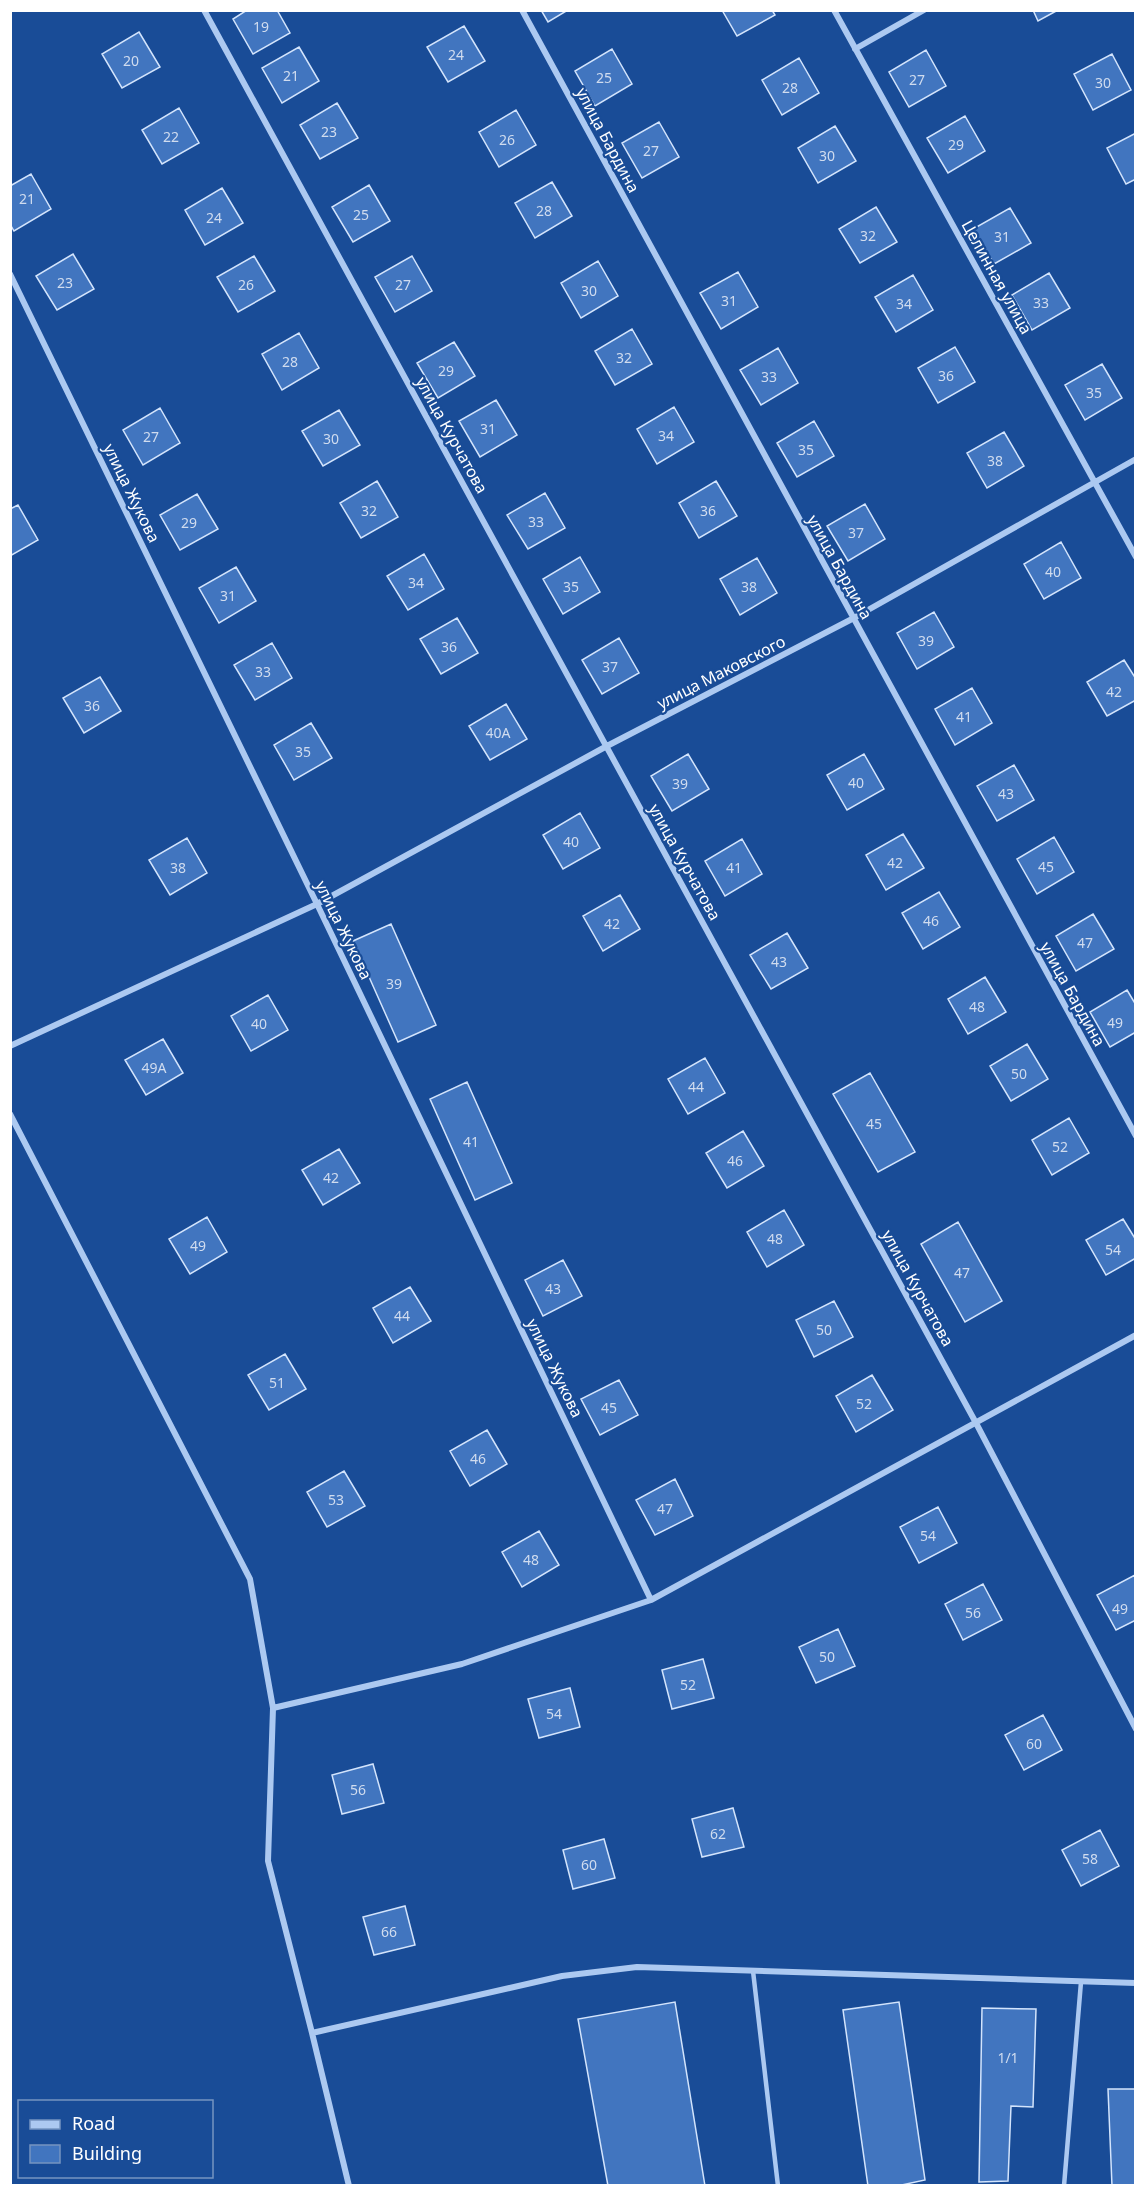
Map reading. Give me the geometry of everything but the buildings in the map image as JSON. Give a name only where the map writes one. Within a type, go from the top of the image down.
[{"type":"street","name":"улица Курчатова","points":[[204,10],[976,1423],[1136,1729]]},
{"type":"street","name":"улица Бардина","points":[[522,10],[852,619],[1136,1136]]},
{"type":"street","name":"Целинная улица","points":[[834,10],[1136,557]]},
{"type":"street","points":[[855,49],[924,10]]},
{"type":"street","name":"улица Жукова","points":[[10,274],[317,903],[651,1600]]},
{"type":"street","name":"улица Маковского","points":[[10,1046],[317,903],[607,746],[852,619],[1094,480],[1136,459]]},
{"type":"street","points":[[10,1114],[249,1579],[273,1708],[268,1861],[349,2186]]},
{"type":"street","points":[[273,1708],[462,1664],[651,1600],[1136,1335]]},
{"type":"street","points":[[312,2033],[562,1976],[637,1967],[1136,1983]]},
{"type":"lane","points":[[753,1971],[778,2186]]},
{"type":"lane","points":[[1064,2186],[1081,1982]]}]
